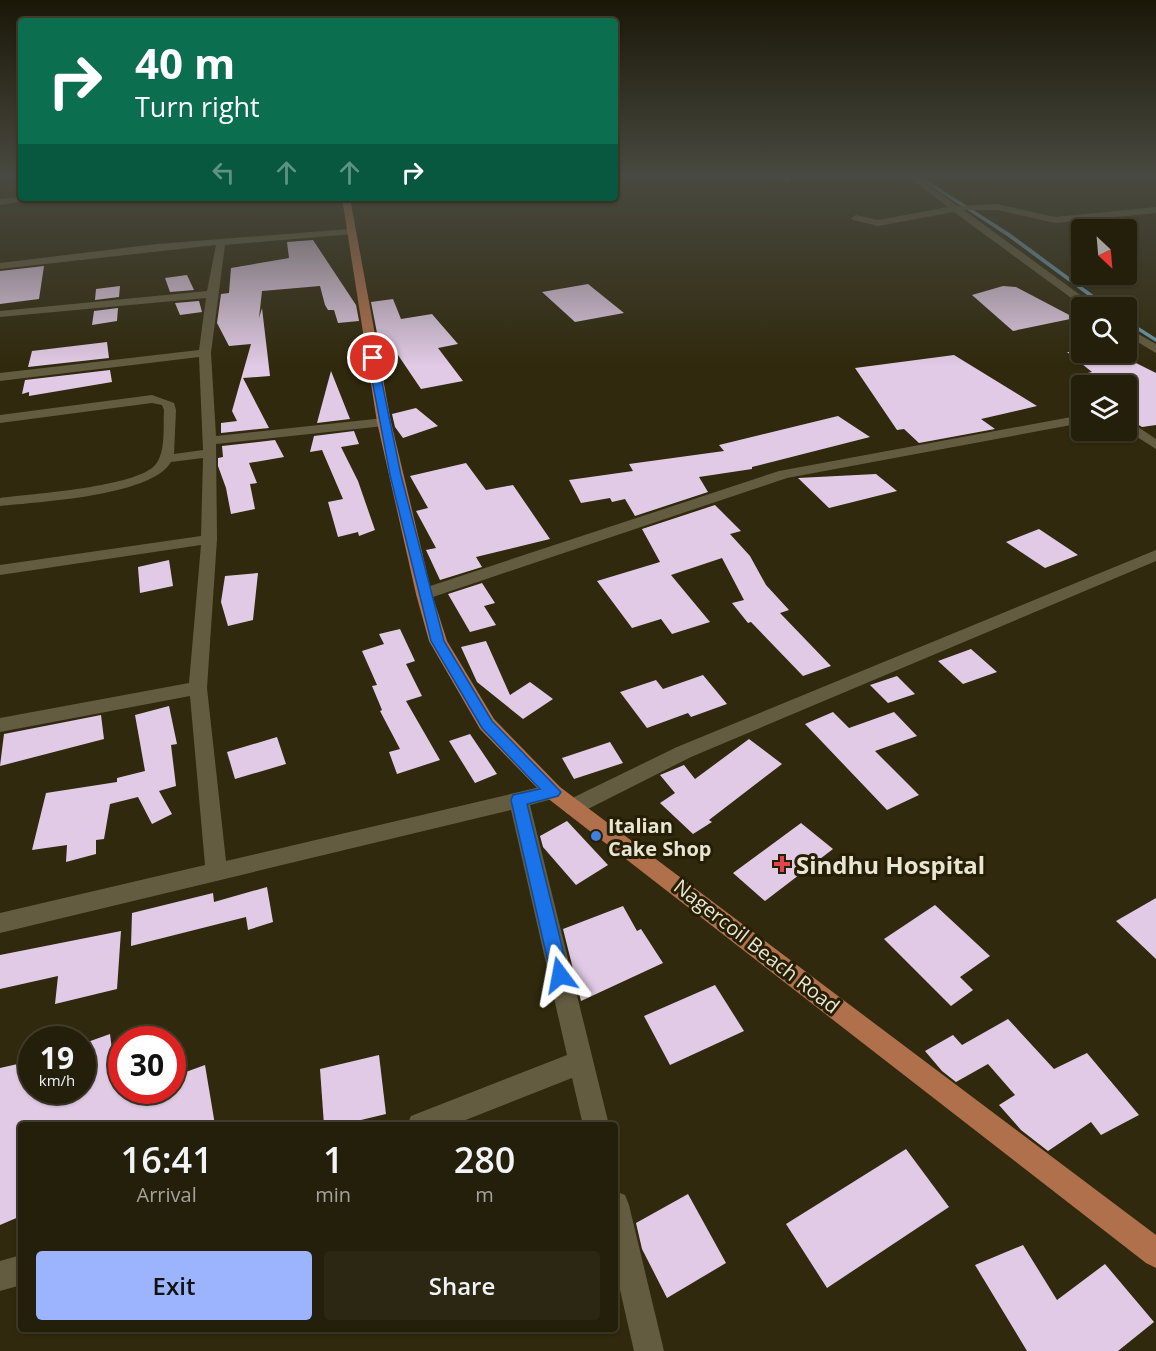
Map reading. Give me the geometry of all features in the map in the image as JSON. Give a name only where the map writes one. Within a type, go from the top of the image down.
[{"type":"main road","name":"Nagercoil Beach Road","points":[[351,240],[384,422],[424,594],[438,641],[487,724],[553,792],[1156,1253]]},
{"type":"street","points":[[0,266],[246,240]]},
{"type":"street","points":[[999,240],[1078,297]]},
{"type":"street","points":[[216,872],[198,688],[209,539],[206,353],[212,294],[221,242]]},
{"type":"street","points":[[0,314],[212,294]]},
{"type":"street","points":[[1137,337],[1156,349]]},
{"type":"street","points":[[0,377],[206,353]]},
{"type":"street","points":[[0,418],[129,400],[162,400],[168,403],[170,410],[166,459],[160,470],[149,477],[131,483],[0,501]]},
{"type":"street","points":[[424,594],[784,474],[1071,421]]},
{"type":"street","points":[[166,459],[209,447],[384,422]]},
{"type":"street","points":[[1137,431],[1156,445]]},
{"type":"street","points":[[0,570],[209,539]]},
{"type":"street","points":[[573,807],[684,752],[1156,555]]},
{"type":"street","points":[[0,725],[198,688]]},
{"type":"street","points":[[0,923],[553,792]]},
{"type":"street","points":[[519,800],[595,1122]]},
{"type":"street","points":[[428,1122],[581,1062]]},
{"type":"street","points":[[618,1218],[649,1351]]},
{"type":"street","points":[[0,1276],[18,1271]]},
{"type":"building","points":[[313,240],[356,305],[359,321],[338,323],[334,310],[328,310],[325,305],[320,286],[262,291],[259,318],[262,308],[270,376],[243,378],[269,428],[221,433],[221,423],[237,421],[232,411],[251,344],[229,346],[217,323],[221,294],[229,293],[231,268],[289,258],[287,242]]},
{"type":"building","points":[[44,266],[39,299],[0,304],[0,271]]},
{"type":"building","points":[[187,275],[194,290],[170,292],[165,278]]},
{"type":"building","points":[[588,284],[624,313],[575,322],[542,292]]},
{"type":"building","points":[[120,286],[119,297],[95,300],[96,289]]},
{"type":"building","points":[[1003,286],[1016,287],[1071,316],[1071,319],[1013,331],[972,295]]},
{"type":"building","points":[[393,299],[401,319],[432,314],[458,344],[438,348],[463,381],[421,389],[398,355],[393,356],[377,333],[371,302]]},
{"type":"building","points":[[199,301],[202,312],[180,315],[175,303]]},
{"type":"building","points":[[118,308],[117,321],[92,325],[94,311]]},
{"type":"building","points":[[107,342],[109,358],[28,367],[32,351]]},
{"type":"building","points":[[954,355],[1037,406],[981,419],[995,429],[919,443],[904,429],[897,430],[855,368]]},
{"type":"building","points":[[1081,363],[1136,363],[1156,373],[1156,425],[1142,427],[1137,424],[1137,375],[1079,375],[1092,372]]},
{"type":"building","points":[[110,370],[112,382],[29,396],[29,392],[22,394],[25,380]]},
{"type":"building","points":[[331,371],[350,419],[317,423],[321,408]]},
{"type":"building","points":[[416,408],[438,426],[403,438],[395,427],[392,414]]},
{"type":"building","points":[[838,416],[870,437],[752,467],[752,469],[699,477],[708,492],[635,516],[625,499],[612,502],[610,498],[581,503],[569,480],[633,471],[629,464],[724,451],[719,445]]},
{"type":"building","points":[[354,431],[359,444],[341,447],[358,481],[375,530],[359,536],[358,532],[338,537],[328,502],[343,499],[322,450],[310,452],[314,436]]},
{"type":"building","points":[[275,440],[284,457],[249,463],[257,483],[250,484],[255,509],[231,514],[226,488],[218,466],[218,458],[223,457],[222,446]]},
{"type":"building","points":[[466,463],[486,490],[513,485],[550,539],[476,557],[482,567],[440,580],[426,550],[436,548],[416,511],[428,508],[410,476]]},
{"type":"building","points":[[876,474],[897,491],[829,508],[798,478]]},
{"type":"building","points":[[715,505],[741,531],[730,534],[750,556],[766,585],[789,610],[780,613],[831,666],[803,676],[751,622],[748,623],[732,603],[744,600],[722,558],[671,575],[710,622],[672,634],[661,619],[632,628],[597,581],[660,562],[642,529]]},
{"type":"building","points":[[1039,529],[1078,555],[1045,568],[1006,542]]},
{"type":"building","points":[[169,560],[173,586],[140,593],[138,567]]},
{"type":"building","points":[[258,573],[253,620],[228,626],[221,602],[225,576]]},
{"type":"building","points":[[482,583],[495,603],[484,606],[496,625],[470,632],[448,594]]},
{"type":"building","points":[[400,629],[415,661],[406,664],[422,696],[406,701],[440,760],[397,774],[389,752],[400,749],[380,711],[382,710],[372,686],[377,685],[362,651],[384,644],[379,634]]},
{"type":"building","points":[[486,641],[510,695],[530,682],[553,699],[523,719],[477,682],[461,647]]},
{"type":"building","points":[[971,649],[997,672],[963,684],[938,661]]},
{"type":"building","points":[[703,675],[727,704],[691,717],[688,713],[647,728],[620,692],[656,680],[663,689]]},
{"type":"building","points":[[897,676],[915,694],[888,703],[870,685]]},
{"type":"building","points":[[169,706],[177,744],[171,745],[176,786],[159,791],[172,814],[152,824],[138,797],[110,804],[104,839],[96,840],[96,854],[66,862],[67,845],[32,850],[46,793],[117,782],[117,778],[145,771],[135,715]]},
{"type":"building","points":[[833,712],[849,728],[894,712],[917,736],[875,751],[919,795],[887,810],[805,724]]},
{"type":"building","points":[[101,715],[104,739],[0,766],[4,734]]},
{"type":"building","points":[[470,734],[497,774],[475,783],[449,741]]},
{"type":"building","points":[[277,737],[286,764],[235,779],[227,752]]},
{"type":"building","points":[[749,739],[782,764],[709,820],[712,822],[693,834],[660,803],[675,793],[660,775],[684,765],[695,779]]},
{"type":"building","points":[[610,742],[623,763],[574,779],[562,758]]},
{"type":"building","points":[[567,821],[608,865],[576,885],[543,847],[540,836]]},
{"type":"building","points":[[801,823],[833,849],[765,901],[733,873]]},
{"type":"building","points":[[267,887],[273,922],[248,930],[246,917],[131,946],[132,913],[213,893],[214,902]]},
{"type":"building","points":[[1156,898],[1156,959],[1116,921]]},
{"type":"building","points":[[935,905],[990,956],[960,977],[973,990],[951,1006],[884,939]]},
{"type":"building","points":[[623,906],[637,931],[641,929],[663,963],[581,1001],[563,929]]},
{"type":"building","points":[[121,931],[117,989],[55,1004],[58,976],[0,989],[0,955]]},
{"type":"building","points":[[715,985],[744,1031],[670,1065],[644,1016]]},
{"type":"building","points":[[1008,1019],[1054,1069],[1087,1053],[1139,1115],[1101,1135],[1091,1122],[1048,1151],[1021,1130],[999,1105],[1015,1095],[988,1064],[956,1082],[942,1071],[925,1051],[953,1035],[962,1045]]},
{"type":"building","points":[[108,1035],[108,1104],[186,1104],[186,1072],[205,1065],[214,1122],[18,1122],[18,1217],[0,1225],[0,1068],[18,1064],[18,1104],[96,1104],[96,1039]]},
{"type":"building","points":[[379,1055],[386,1114],[353,1122],[324,1122],[320,1069]]},
{"type":"building","points":[[906,1149],[949,1207],[827,1288],[786,1224]]},
{"type":"building","points":[[688,1194],[726,1263],[667,1298],[642,1249],[636,1223]]},
{"type":"building","points":[[1023,1245],[1057,1300],[1105,1264],[1154,1322],[1118,1351],[1027,1351],[975,1265]]},
{"type":"waterway","points":[[1016,240],[1094,297]]},
{"type":"waterway","points":[[1137,327],[1156,340]]},
{"type":"place","name":"Italian Cake Shop","points":[[596,836]]},
{"type":"place","name":"Sindhu Hospital","points":[[782,864]]},
{"type":"route","points":[[373,358],[396,475],[424,594],[438,641],[487,724],[553,792],[519,800],[560,975]]}]
